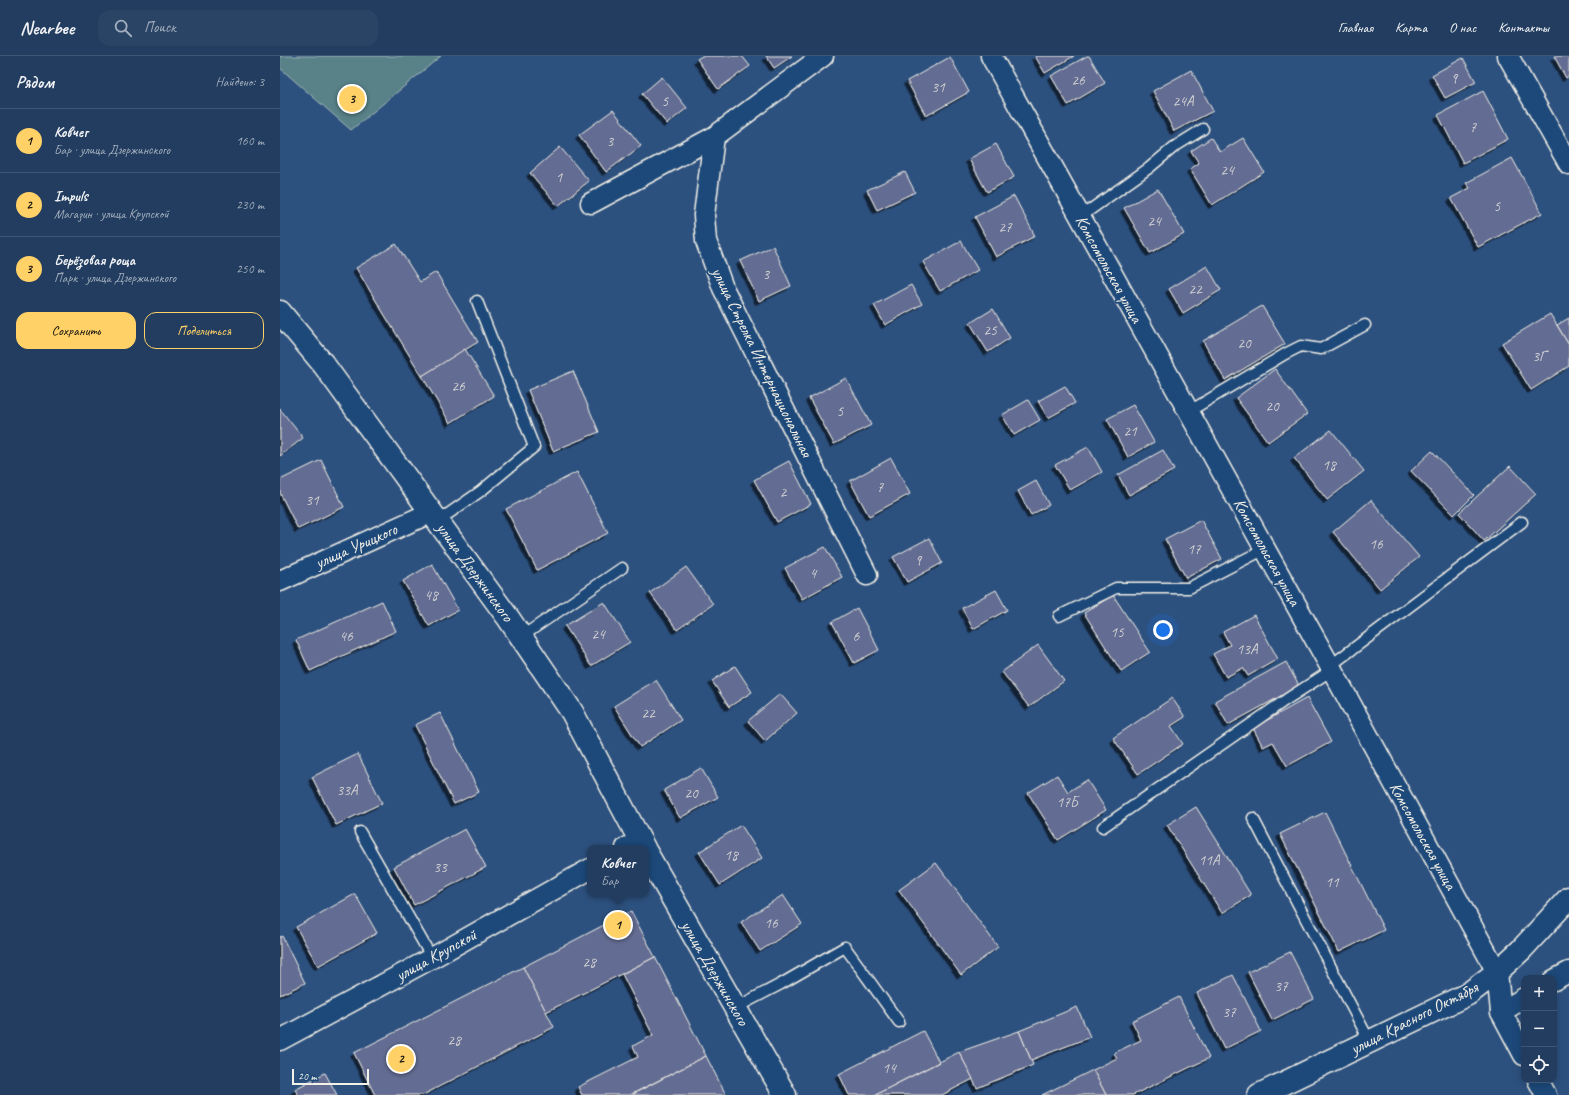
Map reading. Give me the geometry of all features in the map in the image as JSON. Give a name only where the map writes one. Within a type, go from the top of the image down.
[{"type":"main road","name":"улица Дзержинского","points":[[280,312],[324,365],[435,517],[521,637],[572,712],[638,845]]},
{"type":"main road","name":"улица Дзержинского","points":[[649,864],[785,1095]]},
{"type":"main road","name":"улица Красного Октября","points":[[1259,1095],[1468,994],[1497,972],[1521,950],[1569,898]]},
{"type":"street","points":[[591,203],[714,137],[823,56]]},
{"type":"street","name":"Комсомольская улица","points":[[991,56],[1331,668],[1497,972],[1501,1012],[1521,1049]]},
{"type":"street","points":[[1508,56],[1569,164]]},
{"type":"street","name":"улица Стрелка Интернациональная","points":[[714,137],[704,215],[706,241],[708,247],[723,288],[868,575]]},
{"type":"street","name":"улица Урицкого","points":[[280,581],[435,517]]},
{"type":"street","name":"улица Крупской","points":[[280,1040],[432,958],[587,871]]},
{"type":"street","points":[[1557,978],[1569,972]]},
{"type":"street","points":[[1501,1012],[1521,1000]]},
{"type":"street","points":[[1540,1083],[1546,1095]]},
{"type":"lane","points":[[1080,217],[1149,168],[1174,147],[1203,129]]},
{"type":"lane","points":[[435,517],[481,491],[534,447],[477,301]]},
{"type":"lane","points":[[1188,412],[1301,346],[1321,349],[1365,325]]},
{"type":"lane","points":[[1103,827],[1331,668],[1522,522]]},
{"type":"lane","points":[[1059,616],[1116,588],[1189,588],[1265,549]]},
{"type":"lane","points":[[521,637],[622,568]]},
{"type":"lane","points":[[1253,818],[1370,1042]]},
{"type":"lane","points":[[360,832],[432,958]]},
{"type":"lane","points":[[735,1008],[846,947],[899,1022]]},
{"type":"green space","points":[[280,56],[441,56],[351,130],[280,68]]},
{"type":"building","points":[[702,56],[742,56],[750,66],[718,89],[697,59]]},
{"type":"building","points":[[766,56],[792,56],[774,68]]},
{"type":"building","points":[[1035,56],[1074,56],[1045,73]]},
{"type":"building","points":[[1089,56],[1105,83],[1068,105],[1051,76]]},
{"type":"building","points":[[1554,56],[1569,56],[1569,76],[1566,78]]},
{"type":"building","points":[[950,57],[969,92],[926,116],[907,81]]},
{"type":"building","points":[[1463,58],[1476,82],[1445,98],[1432,75]]},
{"type":"building","points":[[1191,70],[1213,111],[1174,131],[1153,91]]},
{"type":"building","points":[[662,77],[687,108],[667,124],[642,94]]},
{"type":"building","points":[[1483,91],[1508,139],[1463,163],[1438,115]]},
{"type":"building","points":[[613,110],[641,146],[606,172],[579,135]]},
{"type":"building","points":[[1211,138],[1220,152],[1243,138],[1264,172],[1212,205],[1190,169],[1199,163],[1191,151]]},
{"type":"building","points":[[996,144],[1014,177],[987,192],[969,159]]},
{"type":"building","points":[[560,147],[589,181],[558,206],[530,173]]},
{"type":"building","points":[[1512,158],[1542,213],[1478,247],[1451,198],[1470,188],[1466,183]]},
{"type":"building","points":[[905,172],[915,192],[877,210],[867,190]]},
{"type":"building","points":[[1158,189],[1184,234],[1150,253],[1124,208]]},
{"type":"building","points":[[1014,196],[1035,236],[996,257],[975,217]]},
{"type":"building","points":[[961,241],[978,270],[940,291],[923,262]]},
{"type":"building","points":[[396,244],[420,282],[436,272],[478,342],[422,376],[356,268]]},
{"type":"building","points":[[773,246],[791,286],[759,301],[740,261]]},
{"type":"building","points":[[1207,266],[1221,290],[1183,313],[1169,289]]},
{"type":"building","points":[[911,285],[922,304],[885,325],[874,305]]},
{"type":"building","points":[[1262,306],[1285,344],[1225,380],[1203,341]]},
{"type":"building","points":[[993,309],[1010,338],[988,352],[970,323]]},
{"type":"building","points":[[1550,314],[1569,345],[1569,366],[1531,390],[1502,343]]},
{"type":"building","points":[[1569,318],[1569,345],[1557,325]]},
{"type":"building","points":[[465,349],[494,396],[450,423],[422,376]]},
{"type":"building","points":[[1275,369],[1307,414],[1268,442],[1236,398]]},
{"type":"building","points":[[573,371],[599,432],[553,451],[528,390]]},
{"type":"building","points":[[846,378],[871,425],[834,444],[809,398]]},
{"type":"building","points":[[1065,386],[1075,403],[1048,418],[1038,401]]},
{"type":"building","points":[[1028,400],[1040,420],[1014,435],[1002,415]]},
{"type":"building","points":[[1133,405],[1154,442],[1128,457],[1107,419]]},
{"type":"building","points":[[280,409],[303,438],[280,456]]},
{"type":"building","points":[[1331,430],[1364,471],[1327,500],[1294,458]]},
{"type":"building","points":[[1088,447],[1102,472],[1070,490],[1055,465]]},
{"type":"building","points":[[1163,450],[1174,470],[1129,495],[1118,475]]},
{"type":"building","points":[[1432,451],[1474,495],[1454,515],[1411,471]]},
{"type":"building","points":[[891,458],[910,494],[869,516],[850,481]]},
{"type":"building","points":[[321,460],[344,507],[298,529],[280,493],[280,480]]},
{"type":"building","points":[[789,461],[811,504],[777,522],[754,480]]},
{"type":"building","points":[[1510,466],[1536,494],[1484,541],[1459,513]]},
{"type":"building","points":[[577,472],[608,533],[537,570],[506,509]]},
{"type":"building","points":[[1036,481],[1049,505],[1031,515],[1018,491]]},
{"type":"building","points":[[1371,500],[1419,557],[1380,589],[1333,532]]},
{"type":"building","points":[[1201,520],[1222,559],[1186,578],[1165,539]]},
{"type":"building","points":[[929,538],[942,563],[907,582],[893,557]]},
{"type":"building","points":[[825,547],[842,577],[802,599],[785,568]]},
{"type":"building","points":[[432,564],[458,610],[429,626],[403,581]]},
{"type":"building","points":[[686,567],[713,604],[677,630],[650,593]]},
{"type":"building","points":[[996,590],[1007,610],[973,629],[962,608]]},
{"type":"building","points":[[1113,595],[1150,652],[1121,671],[1084,613]]},
{"type":"building","points":[[382,601],[396,631],[310,671],[296,640]]},
{"type":"building","points":[[604,602],[630,642],[591,666],[565,626]]},
{"type":"building","points":[[857,608],[879,650],[854,663],[832,622]]},
{"type":"building","points":[[1254,615],[1278,659],[1248,676],[1243,668],[1226,677],[1213,654],[1230,645],[1223,632]]},
{"type":"building","points":[[1038,645],[1064,681],[1029,707],[1002,672]]},
{"type":"building","points":[[1286,662],[1299,686],[1228,725],[1215,701]]},
{"type":"building","points":[[735,666],[752,692],[729,707],[712,681]]},
{"type":"building","points":[[656,680],[681,720],[640,747],[614,706]]},
{"type":"building","points":[[780,694],[797,713],[765,741],[748,721]]},
{"type":"building","points":[[1172,698],[1185,717],[1171,726],[1183,744],[1138,774],[1113,738]]},
{"type":"building","points":[[1307,698],[1331,742],[1287,766],[1273,742],[1263,747],[1253,728]]},
{"type":"building","points":[[440,713],[479,792],[454,804],[415,725]]},
{"type":"building","points":[[358,754],[382,803],[336,825],[312,777]]},
{"type":"building","points":[[701,768],[718,797],[680,818],[664,790]]},
{"type":"building","points":[[1057,775],[1068,792],[1087,780],[1106,810],[1058,840],[1028,793]]},
{"type":"building","points":[[1196,807],[1251,895],[1222,913],[1167,825]]},
{"type":"building","points":[[1325,812],[1384,930],[1339,952],[1280,834]]},
{"type":"building","points":[[741,825],[762,858],[720,885],[699,852]]},
{"type":"building","points":[[465,829],[486,867],[414,905],[394,867]]},
{"type":"building","points":[[936,863],[998,947],[961,975],[899,890]]},
{"type":"building","points":[[355,894],[377,933],[318,966],[296,927]]},
{"type":"building","points":[[783,895],[802,924],[760,951],[741,922]]},
{"type":"building","points":[[631,911],[655,957],[546,1012],[523,967]]},
{"type":"building","points":[[282,936],[305,983],[280,995],[280,937]]},
{"type":"building","points":[[1290,952],[1314,999],[1272,1020],[1248,972]]},
{"type":"building","points":[[655,957],[706,1056],[630,1095],[582,1095],[578,1087],[638,1057],[633,1046],[653,1035],[622,974]]},
{"type":"building","points":[[523,967],[554,1027],[423,1095],[375,1095],[354,1053]]},
{"type":"building","points":[[1233,975],[1261,1031],[1224,1049],[1197,993]]},
{"type":"building","points":[[1179,997],[1209,1058],[1133,1095],[1106,1095],[1093,1070],[1117,1058],[1114,1053],[1141,1040],[1132,1021]]},
{"type":"building","points":[[1077,1007],[1090,1037],[1031,1060],[1019,1031]]},
{"type":"building","points":[[923,1031],[939,1062],[875,1095],[849,1095],[839,1074]]},
{"type":"building","points":[[1019,1031],[1033,1065],[977,1088],[959,1052]]},
{"type":"building","points":[[959,1052],[973,1079],[942,1095],[875,1095]]},
{"type":"building","points":[[706,1056],[726,1095],[633,1095],[633,1094]]},
{"type":"building","points":[[1093,1070],[1106,1095],[1042,1095]]},
{"type":"building","points":[[325,1073],[337,1095],[298,1095],[295,1089]]},
{"type":"place","name":"Берёзовая роща","points":[[352,99]]},
{"type":"place","name":"Ковчег","points":[[618,925]]},
{"type":"place","name":"Impuls","points":[[401,1059]]}]
